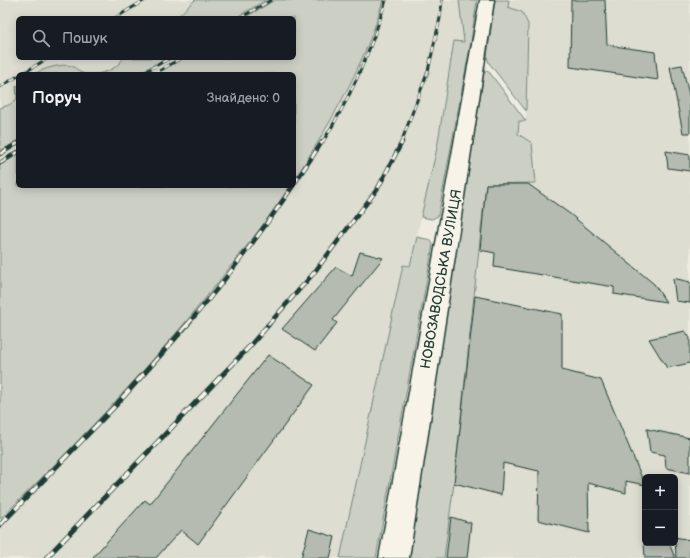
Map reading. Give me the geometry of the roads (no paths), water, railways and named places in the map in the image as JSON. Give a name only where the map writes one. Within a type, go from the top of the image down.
[{"type":"street","name":"НОВОЗАВОДСЬКА ВУЛИЦЯ","points":[[394,558],[487,0]]},
{"type":"railway","points":[[118,16],[145,0]]},
{"type":"railway","points":[[243,16],[271,0]]},
{"type":"railway","points":[[322,143],[351,92],[367,56],[386,0]]},
{"type":"railway","points":[[401,143],[428,71],[440,18],[442,0]]},
{"type":"railway","points":[[25,72],[45,60]]},
{"type":"railway","points":[[145,72],[166,60]]},
{"type":"railway","points":[[157,72],[178,60]]},
{"type":"railway","points":[[0,87],[16,77]]},
{"type":"railway","points":[[296,181],[322,142]]},
{"type":"railway","points":[[268,325],[313,274],[378,188],[402,142]]},
{"type":"railway","points":[[0,154],[16,144]]},
{"type":"railway","points":[[0,163],[16,153]]},
{"type":"railway","points":[[187,325],[242,257],[292,188]]},
{"type":"railway","points":[[0,525],[117,404],[188,324]]},
{"type":"railway","points":[[46,558],[250,346],[269,324]]}]
